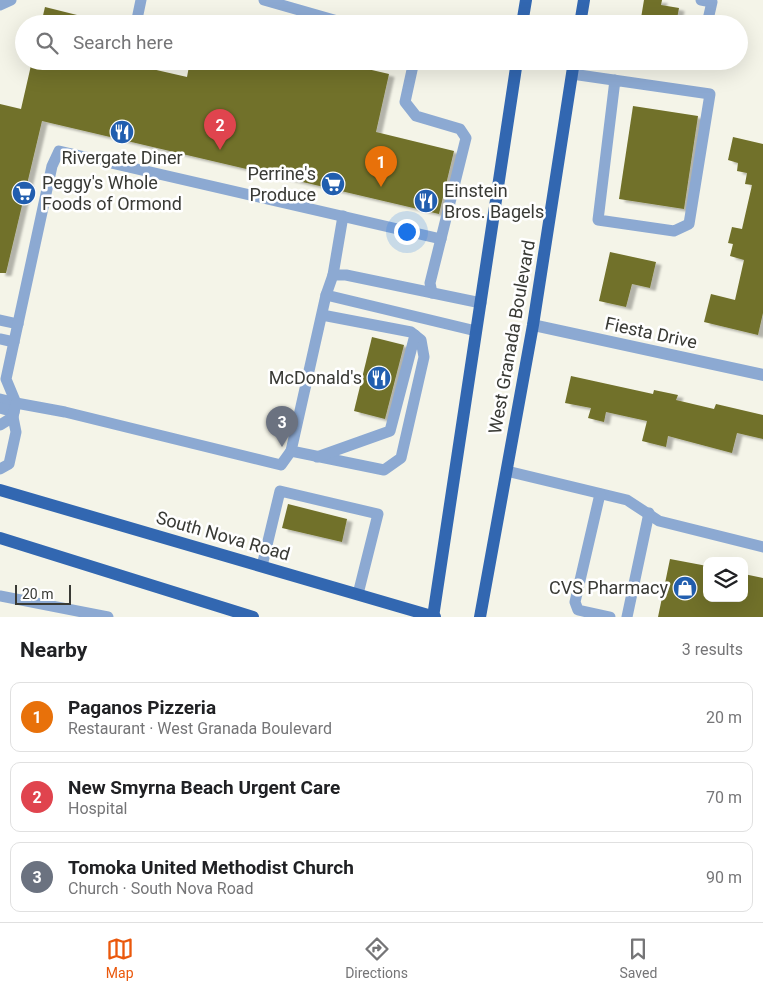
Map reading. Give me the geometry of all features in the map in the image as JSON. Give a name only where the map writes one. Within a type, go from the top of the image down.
[{"type":"main road","points":[[524,15],[526,0]]},
{"type":"main road","points":[[582,15],[584,0]]},
{"type":"main road","name":"West Granada Boulevard","points":[[434,617],[516,70]]},
{"type":"main road","name":"West Granada Boulevard","points":[[480,617],[533,325],[573,70]]},
{"type":"main road","name":"South Nova Road","points":[[0,490],[434,617]]},
{"type":"main road","points":[[0,538],[246,616]]},
{"type":"street","name":"Fiesta Drive","points":[[533,325],[763,374]]},
{"type":"lane","points":[[0,5],[12,0]]},
{"type":"lane","points":[[138,15],[141,0]]},
{"type":"lane","points":[[264,0],[316,15]]},
{"type":"lane","points":[[701,0],[712,2],[709,15]]},
{"type":"lane","points":[[412,70],[405,102],[416,116],[460,129],[466,138],[430,283],[432,293]]},
{"type":"lane","points":[[572,74],[615,80],[710,94],[689,224],[674,231],[598,220],[615,80]]},
{"type":"lane","points":[[0,469],[9,464],[16,432],[14,411],[6,379],[52,166],[59,151],[441,239]]},
{"type":"lane","points":[[0,408],[14,411],[72,413],[281,465],[291,451],[326,295],[333,275],[343,216]]},
{"type":"lane","points":[[333,275],[346,275],[481,303]]},
{"type":"lane","points":[[326,295],[476,331]]},
{"type":"lane","points":[[291,451],[384,470],[401,458],[424,357],[421,340],[411,332],[322,315]]},
{"type":"lane","points":[[0,320],[18,324]]},
{"type":"lane","points":[[316,457],[390,431],[415,335]]},
{"type":"lane","points":[[0,339],[14,342]]},
{"type":"lane","points":[[0,399],[14,411]]},
{"type":"lane","points":[[0,424],[14,411]]},
{"type":"lane","points":[[507,471],[627,500],[659,521],[763,547]]},
{"type":"lane","points":[[262,566],[280,491],[378,514],[358,594]]},
{"type":"lane","points":[[600,494],[575,602],[578,610],[610,617]]},
{"type":"lane","points":[[627,617],[649,513]]},
{"type":"lane","points":[[0,596],[63,613],[92,612],[108,617]]},
{"type":"building","points":[[644,0],[662,0],[661,5],[679,8],[678,15],[642,15]]},
{"type":"building","points":[[45,7],[77,15],[43,15]]},
{"type":"building","points":[[30,70],[156,70],[187,77],[188,70],[372,70],[389,74],[376,132],[454,151],[439,214],[42,121],[6,273],[0,273],[0,104],[21,109]]},
{"type":"building","points":[[633,106],[698,116],[684,209],[619,199]]},
{"type":"building","points":[[733,137],[763,144],[763,313],[758,335],[704,322],[711,294],[735,300],[744,260],[730,256],[733,244],[728,243],[732,227],[742,229],[752,185],[745,184],[747,173],[737,171],[738,163],[728,160]]},
{"type":"building","points":[[610,252],[656,262],[650,288],[632,284],[626,307],[599,301]]},
{"type":"building","name":"McDonald's","points":[[372,337],[404,345],[385,419],[354,411]]},
{"type":"building","points":[[571,376],[653,394],[654,390],[678,395],[676,400],[714,409],[716,404],[763,415],[763,439],[737,433],[732,453],[668,436],[666,447],[642,441],[647,421],[606,412],[604,422],[588,418],[591,408],[565,403]]},
{"type":"building","points":[[288,504],[347,519],[342,542],[282,528]]},
{"type":"building","name":"CVS Pharmacy","points":[[670,559],[703,565],[703,602],[748,602],[748,575],[763,578],[763,617],[658,617]]},
{"type":"place","name":"Rivergate Diner","points":[[122,132]]},
{"type":"place","name":"New Smyrna Beach Urgent Care","points":[[220,150]]},
{"type":"place","name":"Perrine's Produce","points":[[333,184]]},
{"type":"place","name":"Paganos Pizzeria","points":[[381,187]]},
{"type":"place","name":"Peggy's Whole Foods of Ormond","points":[[24,193]]},
{"type":"place","name":"Einstein Bros. Bagels","points":[[426,201]]},
{"type":"place","name":"McDonald's","points":[[379,378]]},
{"type":"place","name":"Tomoka United Methodist Church","points":[[282,447]]},
{"type":"place","name":"CVS Pharmacy","points":[[685,588]]}]
